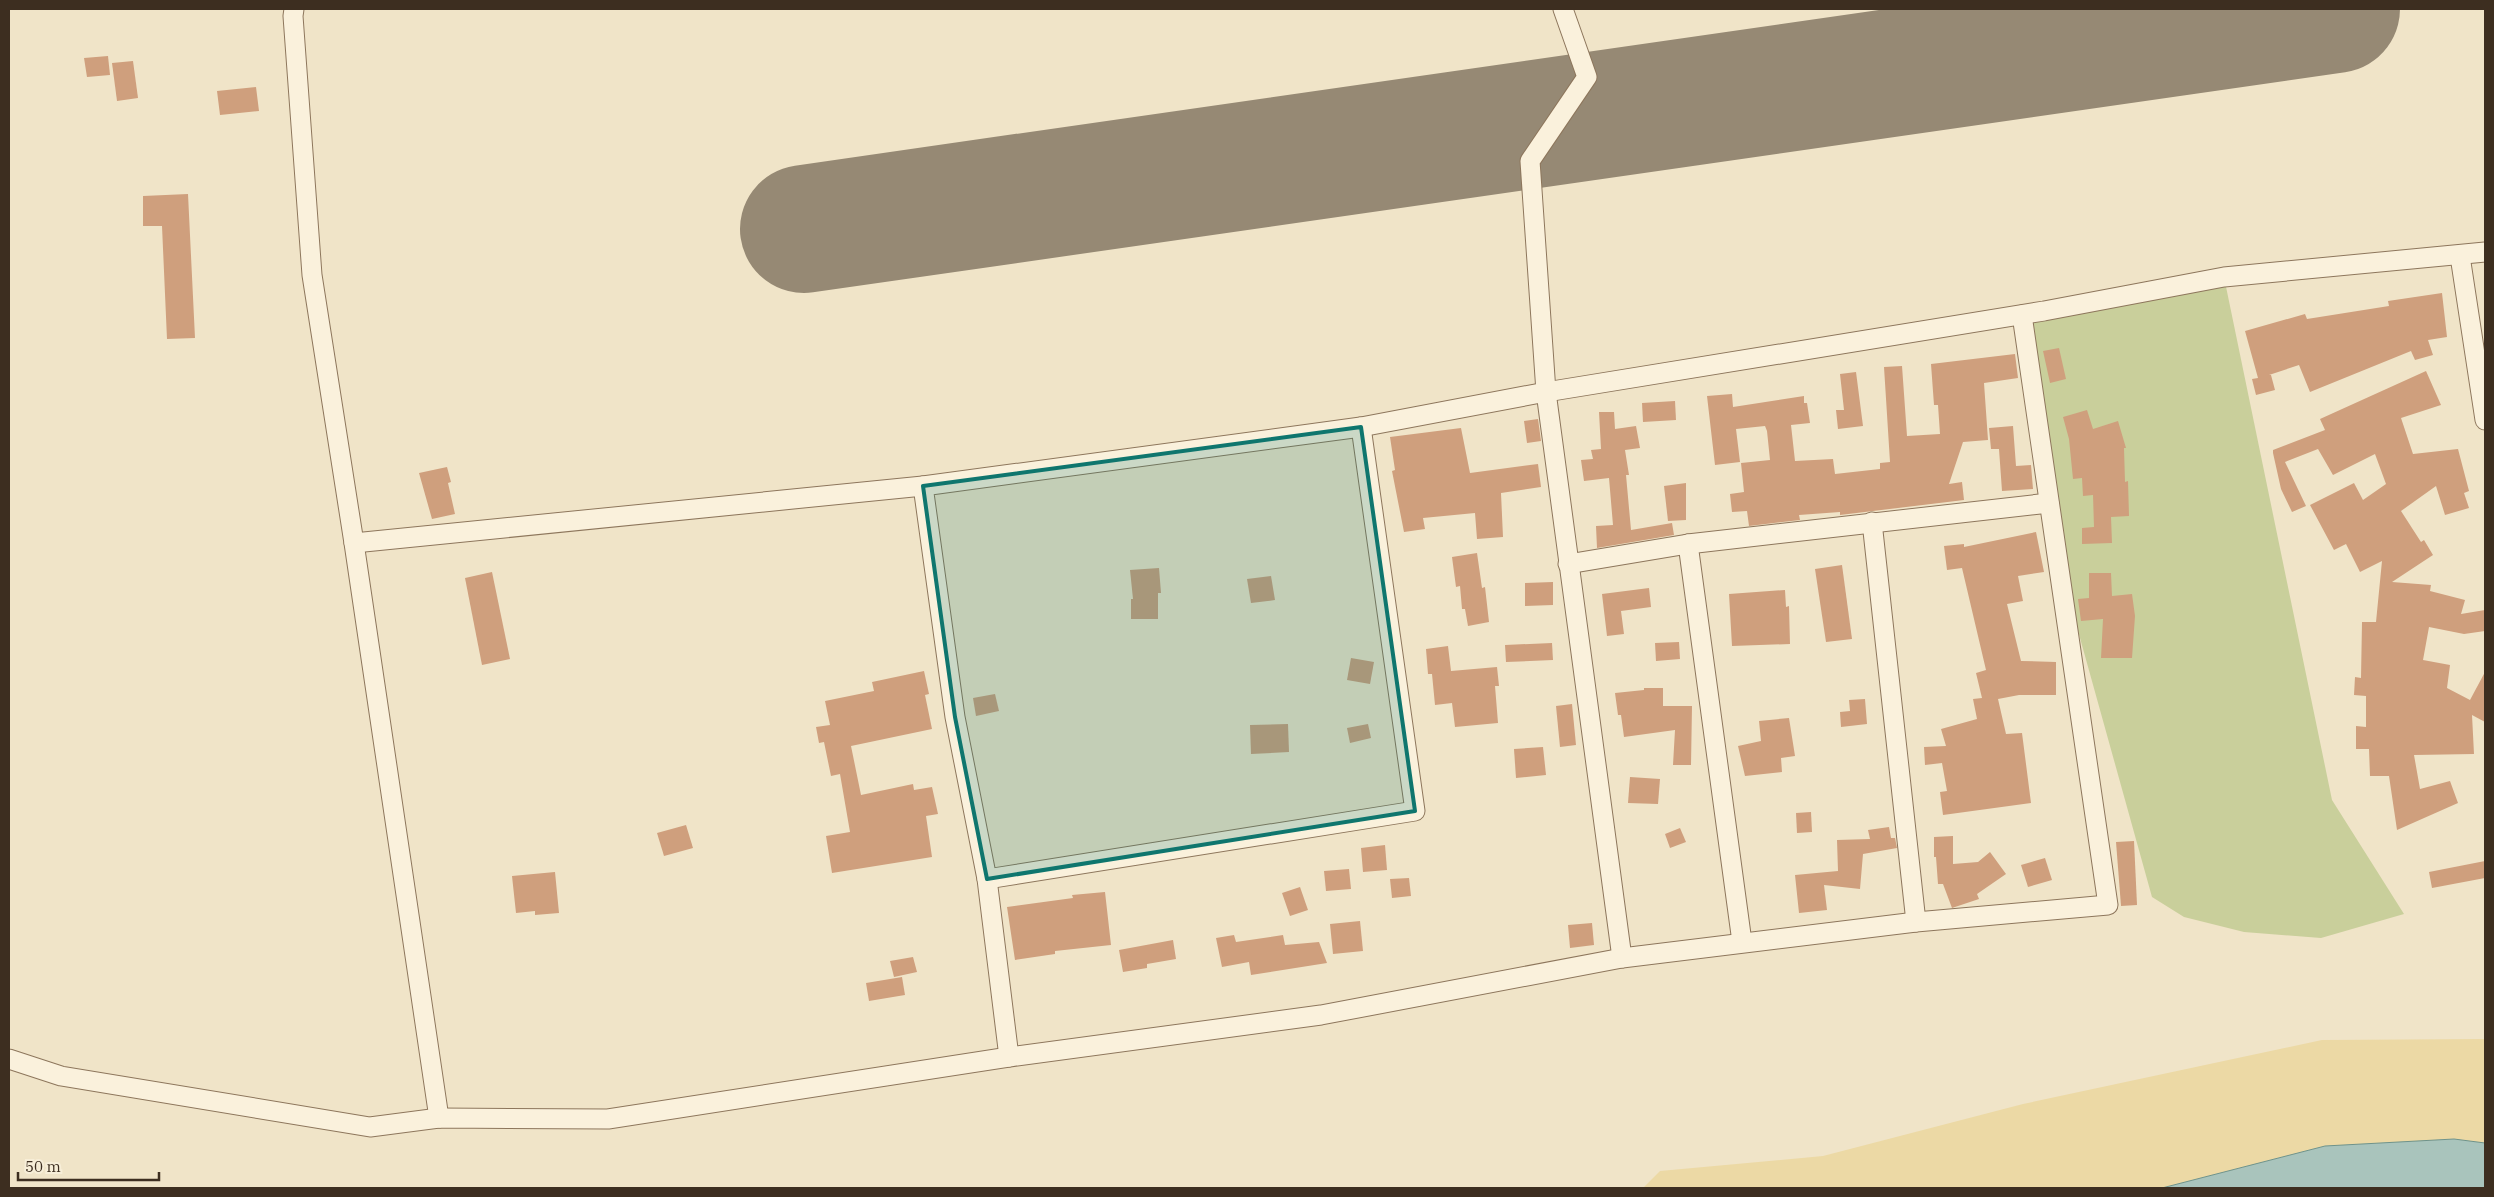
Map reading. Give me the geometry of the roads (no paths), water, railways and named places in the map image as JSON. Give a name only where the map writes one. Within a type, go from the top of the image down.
[{"type":"street","points":[[294,9],[312,274],[354,543],[439,1118]]},
{"type":"street","points":[[1563,9],[1587,77],[1530,161],[1546,392],[1622,958]]},
{"type":"street","points":[[354,543],[923,486],[1361,427],[1546,392],[2022,315],[2224,277],[2460,256],[2485,252]]},
{"type":"street","points":[[2460,256],[2481,365],[2485,420]]},
{"type":"street","points":[[9,1059],[61,1076],[370,1127],[439,1118],[608,1119],[1009,1057],[1322,1015],[1622,958],[1916,922],[2108,905],[2022,315]]},
{"type":"street","points":[[987,879],[1415,811],[1361,427]]},
{"type":"street","points":[[923,486],[955,717],[987,879],[1009,1057]]},
{"type":"street","points":[[1568,564],[1688,544],[2049,503]]},
{"type":"street","points":[[1872,522],[1916,922]]},
{"type":"street","points":[[1688,544],[1742,942]]},
{"type":"water","points":[[2454,1139],[2485,1143],[2485,1188],[2162,1188],[2325,1146]]}]
